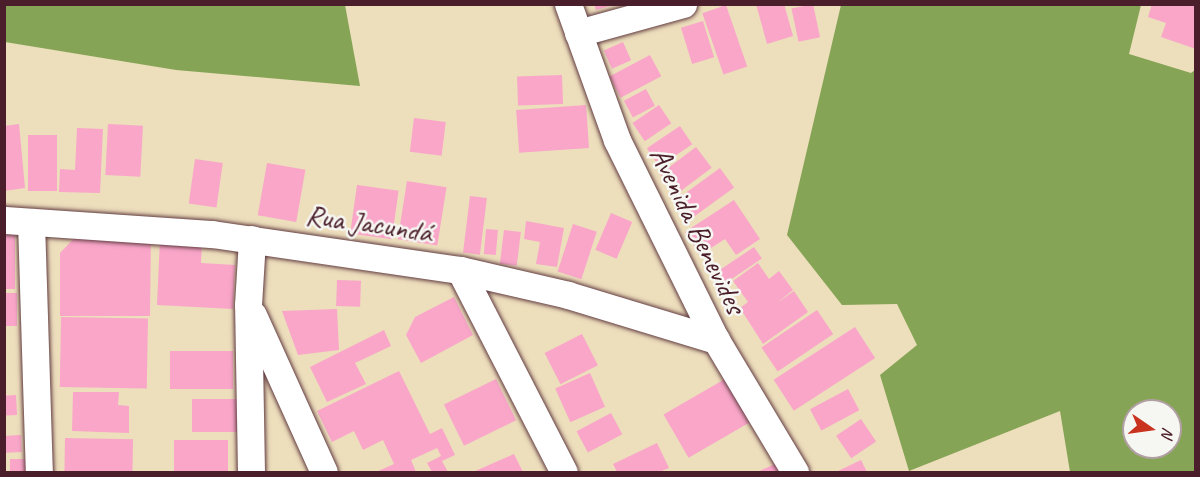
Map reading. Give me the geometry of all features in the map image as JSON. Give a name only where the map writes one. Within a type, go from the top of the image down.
[{"type":"street","name":"Avenida Benevides","points":[[568,4],[616,140],[716,340],[795,472]]},
{"type":"street","points":[[579,33],[683,4]]},
{"type":"street","name":"Rua Jacundá","points":[[4,220],[212,234],[460,270],[568,295],[716,340]]},
{"type":"street","points":[[32,222],[39,472]]},
{"type":"street","points":[[251,472],[249,305],[252,240]]},
{"type":"street","points":[[460,270],[564,472]]},
{"type":"street","points":[[249,305],[324,472]]},
{"type":"green space","points":[[4,5],[345,5],[360,86],[176,70],[5,42]]},
{"type":"green space","points":[[841,5],[1141,5],[1129,54],[1191,73],[1195,70],[1195,472],[1070,472],[1060,411],[909,471],[880,375],[917,345],[897,304],[842,305],[787,235]]},
{"type":"building","points":[[594,4],[613,4],[613,5],[596,10]]},
{"type":"building","points":[[756,4],[784,4],[793,36],[767,44]]},
{"type":"building","points":[[813,4],[820,37],[799,42],[791,9]]},
{"type":"building","points":[[1152,4],[1196,4],[1196,49],[1161,37],[1166,23],[1148,17]]},
{"type":"building","points":[[726,5],[747,66],[724,75],[702,13]]},
{"type":"building","points":[[703,21],[714,57],[692,64],[681,28]]},
{"type":"building","points":[[623,42],[631,60],[612,69],[604,51]]},
{"type":"building","points":[[650,55],[661,76],[621,98],[609,77]]},
{"type":"building","points":[[562,75],[563,104],[518,106],[517,77]]},
{"type":"building","points":[[646,89],[655,106],[633,118],[624,101]]},
{"type":"building","points":[[586,105],[589,148],[519,153],[516,110]]},
{"type":"building","points":[[659,105],[671,123],[645,141],[632,123]]},
{"type":"building","points":[[414,118],[446,122],[442,156],[410,152]]},
{"type":"building","points":[[19,124],[25,188],[4,191],[4,126]]},
{"type":"building","points":[[108,124],[143,126],[140,177],[105,175]]},
{"type":"building","points":[[680,126],[692,144],[659,167],[647,148]]},
{"type":"building","points":[[77,128],[103,129],[100,193],[59,192],[60,169],[75,170]]},
{"type":"building","points":[[28,135],[57,135],[57,191],[28,191]]},
{"type":"building","points":[[696,147],[712,168],[676,195],[660,174]]},
{"type":"building","points":[[195,159],[223,163],[216,207],[189,204]]},
{"type":"building","points":[[267,163],[305,170],[296,222],[258,215]]},
{"type":"building","points":[[720,168],[734,187],[688,221],[674,202]]},
{"type":"building","points":[[407,181],[447,187],[437,246],[398,239]]},
{"type":"building","points":[[357,185],[399,191],[392,239],[350,234]]},
{"type":"building","points":[[470,196],[487,198],[480,255],[463,253]]},
{"type":"building","points":[[734,200],[760,239],[736,255],[725,239],[700,255],[685,232]]},
{"type":"building","points":[[611,213],[632,222],[617,259],[595,250]]},
{"type":"building","points":[[526,221],[564,228],[557,267],[536,264],[540,242],[524,239]]},
{"type":"building","points":[[573,224],[597,232],[581,279],[558,272]]},
{"type":"building","points":[[83,229],[151,230],[150,316],[60,316],[60,253]]},
{"type":"building","points":[[486,229],[498,230],[496,255],[484,254]]},
{"type":"building","points":[[504,230],[521,232],[517,266],[500,264]]},
{"type":"building","points":[[4,233],[15,233],[15,289],[4,289]]},
{"type":"building","points":[[160,239],[202,241],[201,263],[235,265],[233,309],[157,305]]},
{"type":"building","points":[[754,247],[762,259],[726,283],[718,271]]},
{"type":"building","points":[[758,263],[769,279],[779,271],[793,290],[777,303],[794,291],[808,312],[763,344],[740,308],[748,302],[733,281]]},
{"type":"building","points":[[337,280],[361,281],[360,307],[336,306]]},
{"type":"building","points":[[4,293],[17,293],[17,326],[4,326]]},
{"type":"building","points":[[454,297],[473,335],[421,363],[406,335],[415,317]]},
{"type":"building","points":[[337,309],[339,350],[298,355],[282,311]]},
{"type":"building","points":[[817,310],[833,334],[778,372],[761,347]]},
{"type":"building","points":[[61,317],[148,319],[147,389],[60,387]]},
{"type":"building","points":[[855,327],[875,358],[794,411],[774,380]]},
{"type":"building","points":[[384,330],[391,346],[355,363],[366,384],[327,402],[310,367]]},
{"type":"building","points":[[582,334],[598,365],[560,384],[545,353]]},
{"type":"building","points":[[170,351],[233,351],[233,389],[170,389]]},
{"type":"building","points":[[399,371],[430,434],[442,428],[455,455],[442,461],[448,472],[432,472],[427,463],[441,456],[437,448],[411,460],[416,472],[376,472],[394,464],[383,440],[363,450],[354,431],[332,442],[317,411]]},
{"type":"building","points":[[590,373],[605,407],[570,422],[555,388]]},
{"type":"building","points":[[496,379],[516,420],[464,446],[444,404]]},
{"type":"building","points":[[725,379],[750,422],[689,458],[664,415]]},
{"type":"building","points":[[848,389],[859,410],[821,430],[810,409]]},
{"type":"building","points":[[73,392],[119,392],[118,405],[129,406],[129,433],[72,431]]},
{"type":"building","points":[[16,395],[17,415],[5,416],[4,396]]},
{"type":"building","points":[[192,399],[237,399],[237,432],[192,432]]},
{"type":"building","points":[[611,413],[622,434],[588,453],[577,431]]},
{"type":"building","points":[[861,419],[876,441],[851,458],[836,436]]},
{"type":"building","points":[[21,435],[22,452],[5,453],[4,436]]},
{"type":"building","points":[[65,438],[133,439],[132,472],[64,472]]},
{"type":"building","points":[[174,440],[228,440],[228,472],[174,472]]},
{"type":"building","points":[[657,443],[669,468],[659,472],[617,472],[613,464]]},
{"type":"building","points":[[514,454],[523,472],[473,472]]},
{"type":"building","points":[[10,459],[28,459],[28,472],[10,472]]},
{"type":"building","points":[[861,460],[867,472],[836,472]]},
{"type":"building","points":[[780,462],[785,472],[757,472]]}]
